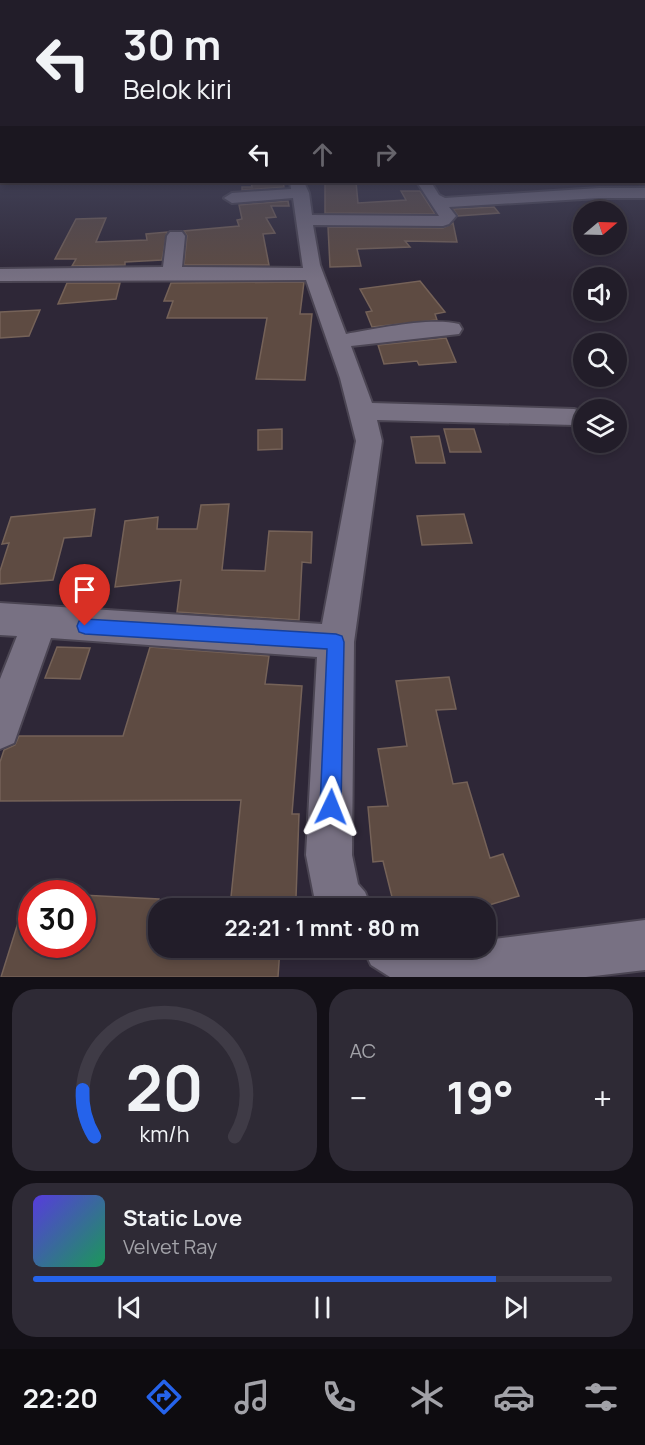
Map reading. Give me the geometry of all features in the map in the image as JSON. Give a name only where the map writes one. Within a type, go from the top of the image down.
[{"type":"street","points":[[232,198],[277,191]]},
{"type":"street","points":[[300,191],[313,274],[340,341],[363,411],[369,441],[336,642],[329,855],[339,898]]},
{"type":"street","points":[[305,220],[443,221],[448,216],[430,191]]},
{"type":"street","points":[[437,202],[599,193],[645,193]]},
{"type":"street","points":[[172,273],[176,236]]},
{"type":"street","points":[[0,275],[313,274]]},
{"type":"street","points":[[340,341],[412,331],[451,329]]},
{"type":"street","points":[[363,411],[573,417]]},
{"type":"street","points":[[0,619],[39,624],[336,642]]},
{"type":"street","points":[[0,729],[39,624]]},
{"type":"street","points":[[406,958],[416,964],[469,972],[645,945]]},
{"type":"building","points":[[325,191],[357,191],[358,203],[406,200],[401,191],[420,191],[435,214],[325,213]]},
{"type":"building","points":[[288,201],[289,206],[271,206],[276,217],[266,218],[275,233],[263,234],[269,265],[184,265],[187,236],[184,231],[239,226],[237,220],[242,219],[239,205]]},
{"type":"building","points":[[494,207],[499,213],[458,216],[453,209]]},
{"type":"building","points":[[106,218],[96,242],[147,240],[146,234],[167,232],[162,260],[125,262],[125,265],[72,266],[76,259],[55,259],[76,219]]},
{"type":"building","points":[[453,223],[457,242],[405,241],[410,247],[357,249],[361,266],[330,267],[328,227],[443,228]]},
{"type":"building","points":[[420,281],[445,312],[435,314],[437,320],[372,327],[366,312],[372,311],[360,289]]},
{"type":"building","points":[[304,282],[300,314],[312,314],[305,380],[256,379],[267,318],[167,318],[173,301],[164,301],[171,283]]},
{"type":"building","points":[[67,283],[120,283],[116,299],[58,304]]},
{"type":"building","points":[[40,310],[29,336],[0,338],[0,312]]},
{"type":"building","points":[[446,338],[456,362],[419,365],[417,361],[384,364],[378,345]]},
{"type":"building","points":[[282,429],[282,449],[258,450],[258,430]]},
{"type":"building","points":[[444,429],[474,429],[481,452],[450,452]]},
{"type":"building","points":[[439,436],[445,463],[416,463],[411,437]]},
{"type":"building","points":[[229,504],[222,570],[265,571],[269,531],[312,532],[311,563],[302,562],[299,620],[177,612],[181,580],[115,587],[125,521],[158,517],[157,529],[197,529],[201,505]]},
{"type":"building","points":[[95,509],[91,536],[64,538],[53,580],[0,584],[0,571],[9,543],[2,544],[11,517]]},
{"type":"building","points":[[464,514],[472,543],[422,545],[417,516]]},
{"type":"building","points":[[57,647],[90,648],[80,679],[45,678]]},
{"type":"building","points":[[150,647],[269,656],[265,684],[302,686],[292,814],[299,814],[296,898],[231,897],[241,800],[0,801],[0,762],[4,750],[15,745],[19,736],[123,736]]},
{"type":"building","points":[[449,677],[456,709],[436,710],[453,784],[467,782],[490,858],[503,854],[519,896],[496,903],[496,898],[392,898],[383,861],[373,862],[368,807],[388,806],[378,749],[407,746],[396,681]]},
{"type":"building","points":[[96,896],[148,898],[148,958],[279,958],[278,977],[1,977],[18,923],[18,958],[96,958]]},
{"type":"route","points":[[85,626],[336,642],[331,807]]}]
